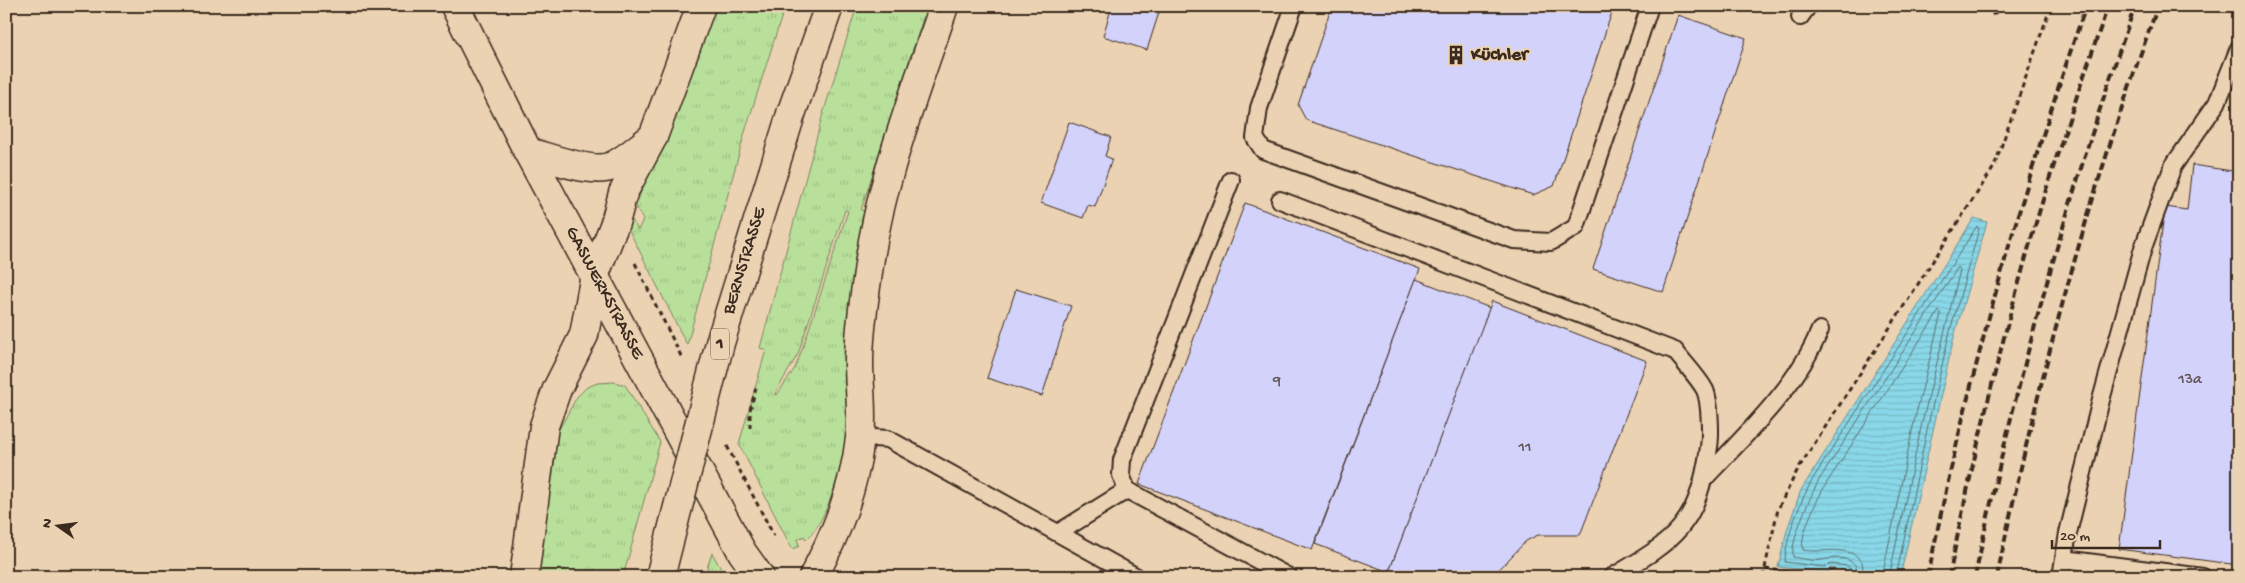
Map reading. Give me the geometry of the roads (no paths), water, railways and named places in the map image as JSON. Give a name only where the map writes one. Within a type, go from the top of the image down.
[{"type":"street","name":"GASWERKSTRASSE","points":[[454,6],[528,152],[595,274],[742,552],[760,577]]},
{"type":"street","points":[[524,577],[544,426],[557,389],[584,335],[595,274],[615,224],[623,193],[653,137],[701,6]]},
{"type":"street","name":"BERNSTRASSE","points":[[660,577],[720,343],[791,114],[829,6]]},
{"type":"street","points":[[813,577],[839,525],[850,489],[860,437],[859,360],[868,270],[881,200],[894,153],[944,6]]},
{"type":"street","points":[[528,152],[574,164],[598,168],[611,167],[653,137]]},
{"type":"lane","points":[[1294,6],[1259,108],[1255,138],[1263,150],[1514,240],[1551,242],[1576,226],[1650,6]]},
{"type":"lane","points":[[2061,577],[2100,400],[2127,300],[2152,220],[2173,166],[2217,103],[2239,48]]},
{"type":"lane","points":[[1231,180],[1122,460],[1121,475],[1127,490],[1288,577]]},
{"type":"lane","points":[[1280,200],[1675,351],[1706,391],[1711,434],[1705,478],[1694,509],[1679,531],[1647,556],[1612,577]]},
{"type":"lane","points":[[1705,478],[1778,397],[1813,346],[1820,330]]},
{"type":"lane","points":[[860,437],[888,439],[1137,577]]},
{"type":"lane","points":[[1058,534],[1127,490]]},
{"type":"lane","points":[[2064,558],[2203,577]]},
{"type":"water","points":[[1974,218],[1987,222],[1954,337],[1900,577],[1846,577],[1846,571],[1830,568],[1829,572],[1778,567],[1787,530],[1801,490]]},
{"type":"railway","points":[[1928,577],[1960,432],[1997,288],[2039,147],[2086,6]]},
{"type":"railway","points":[[1949,577],[1983,422],[2032,235],[2108,6]]},
{"type":"railway","points":[[1975,577],[2008,432],[2045,288],[2088,147],[2135,6]]},
{"type":"railway","points":[[1997,577],[2029,432],[2087,217],[2109,146],[2158,6]]},
{"type":"place","name":"Küchler","points":[[1456,55]]}]
